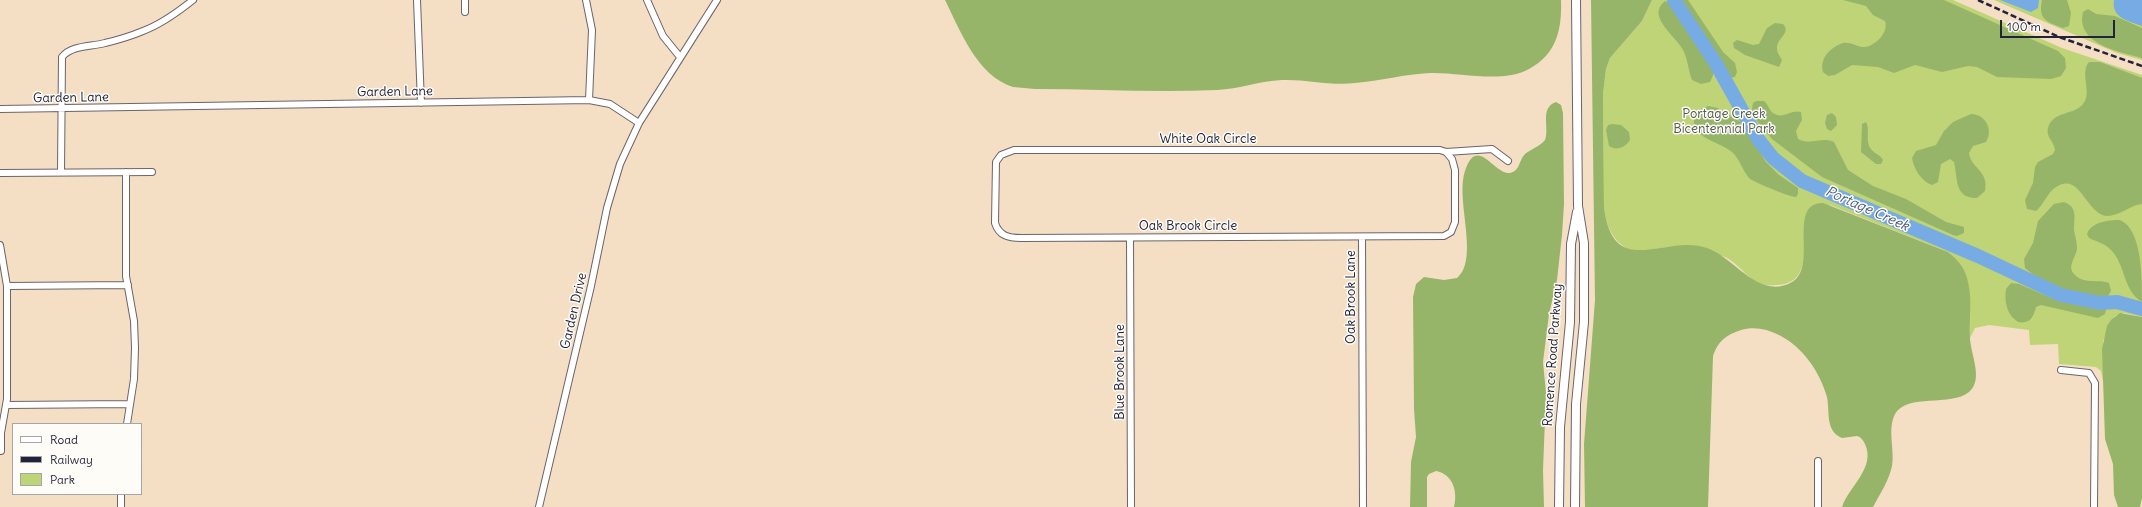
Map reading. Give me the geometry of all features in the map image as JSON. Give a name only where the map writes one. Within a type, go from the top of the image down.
[{"type":"street","points":[[61,172],[62,60],[66,52],[76,48],[120,40],[143,31],[159,24],[193,0]]},
{"type":"street","points":[[417,0],[421,103]]},
{"type":"street","points":[[465,0],[465,12]]},
{"type":"street","points":[[586,0],[592,30],[589,100]]},
{"type":"street","points":[[647,0],[663,36],[680,57]]},
{"type":"street","points":[[640,123],[717,0]]},
{"type":"street","name":"Romence Road Parkway","points":[[1575,507],[1576,404],[1584,322],[1584,243],[1578,206],[1576,0]]},
{"type":"street","name":"Garden Lane","points":[[0,109],[589,100],[610,104],[640,123]]},
{"type":"street","name":"Garden Drive","points":[[539,507],[591,286],[607,208],[620,164],[640,123]]},
{"type":"street","name":"White Oak Circle","points":[[1014,238],[1002,235],[995,223],[994,167],[998,158],[1009,151],[1440,150],[1446,152],[1492,149],[1508,161]]},
{"type":"street","name":"Oak Brook Lane","points":[[1362,507],[1362,237],[1441,236],[1451,232],[1455,222],[1455,170],[1452,159],[1446,152]]},
{"type":"street","points":[[126,172],[128,285],[134,321],[135,341],[134,379],[127,423]]},
{"type":"street","points":[[0,173],[152,172]]},
{"type":"street","name":"Romence Road Parkway","points":[[1559,507],[1560,427],[1570,322],[1571,244],[1578,206]]},
{"type":"street","name":"Oak Brook Circle","points":[[1014,238],[1362,237]]},
{"type":"street","name":"Blue Brook Lane","points":[[1130,238],[1131,507]]},
{"type":"street","points":[[0,245],[7,286],[6,405],[1,433],[1,451]]},
{"type":"street","points":[[7,286],[128,285]]},
{"type":"street","points":[[2061,370],[2089,373],[2095,383],[2094,507]]},
{"type":"street","points":[[6,405],[130,404]]},
{"type":"street","points":[[1818,461],[1818,507]]},
{"type":"street","points":[[121,495],[121,507]]},
{"type":"green space","points":[[945,0],[1561,0],[1561,11],[1559,31],[1556,40],[1546,56],[1529,69],[1506,76],[1493,77],[1430,73],[1346,84],[1282,80],[1217,90],[1126,91],[1035,89],[1013,87],[1000,81],[989,73],[971,51]]},
{"type":"green space","points":[[1591,0],[1652,0],[1642,21],[1610,58],[1606,69],[1603,94],[1604,207],[1609,230],[1618,243],[1630,249],[1644,250],[1691,245],[1707,248],[1717,253],[1747,276],[1758,282],[1769,286],[1780,286],[1792,282],[1800,274],[1803,263],[1804,224],[1806,213],[1812,206],[1823,203],[1948,252],[1957,260],[1964,270],[1970,293],[1970,339],[1976,370],[1974,384],[1969,392],[1961,396],[1952,399],[1909,404],[1901,408],[1895,414],[1891,433],[1893,460],[1891,471],[1887,482],[1873,507],[1842,507],[1845,499],[1860,477],[1867,461],[1865,444],[1861,438],[1857,436],[1842,438],[1833,431],[1829,420],[1827,397],[1824,388],[1820,378],[1803,353],[1788,340],[1779,335],[1770,331],[1756,328],[1741,330],[1727,336],[1717,346],[1713,356],[1708,507],[1585,507],[1584,444],[1595,300]]},
{"type":"green space","name":"Portage Creek Bicentennial Park","points":[[1652,0],[1953,0],[2062,48],[2142,75],[2142,317],[2124,313],[2115,316],[2103,341],[2103,381],[2101,371],[2096,367],[2059,364],[2058,344],[2030,345],[2029,330],[1989,325],[1975,328],[1970,338],[1969,291],[1967,280],[1957,260],[1948,252],[1830,205],[1804,226],[1803,264],[1795,279],[1787,283],[1764,285],[1758,283],[1730,260],[1716,254],[1674,247],[1644,252],[1635,251],[1620,244],[1607,224],[1604,207],[1603,94],[1606,69],[1610,58],[1642,21]]},
{"type":"green space","points":[[1680,0],[1688,0],[1723,52],[1735,63],[1737,72],[1735,77],[1730,78],[1725,74],[1709,43]]},
{"type":"green space","points":[[1843,0],[1944,0],[2058,51],[2065,58],[2066,68],[2061,76],[2051,79],[1997,77],[1977,67],[1968,66],[1942,72],[1915,65],[1894,73],[1878,67],[1852,65],[1835,75],[1828,76],[1823,72],[1822,67],[1824,58],[1830,50],[1843,43],[1867,47],[1880,39],[1886,26],[1885,21],[1873,15],[1866,6]]},
{"type":"green space","points":[[1994,0],[2142,0],[2142,60],[2117,53]]},
{"type":"green space","points":[[2042,0],[2067,0],[2071,13],[2069,26],[2063,28],[2048,22],[2042,16]]},
{"type":"green space","points":[[1665,1],[1673,4],[1704,49],[1712,64],[1714,73],[1710,82],[1701,84],[1692,80],[1683,50],[1660,20],[1660,7]]},
{"type":"green space","points":[[2088,9],[2096,14],[2115,16],[2142,28],[2142,58],[2122,53],[2101,45],[2092,39],[2086,32],[2082,23],[2083,12]]},
{"type":"green space","points":[[1775,23],[1783,24],[1786,30],[1777,45],[1778,52],[1782,60],[1779,67],[1745,55],[1734,48],[1733,43],[1737,40],[1753,45],[1759,44],[1767,28]]},
{"type":"green space","points":[[2089,62],[2100,62],[2142,78],[2142,204],[2133,206],[2112,216],[2107,216],[2100,214],[2071,184],[2064,184],[2053,189],[2036,211],[2027,209],[2025,200],[2033,183],[2035,167],[2038,162],[2053,154],[2055,150],[2048,136],[2049,125],[2056,117],[2075,110],[2083,104],[2087,94],[2085,72]]},
{"type":"green space","points":[[1756,101],[1764,101],[1771,112],[1778,115],[1798,111],[1801,112],[1802,120],[1796,131],[1798,139],[1807,142],[1830,140],[1834,142],[1848,170],[1873,186],[1906,199],[1946,222],[1964,227],[1964,233],[1957,236],[1953,235],[1822,177],[1772,139],[1757,121],[1752,109],[1753,103]]},
{"type":"green space","points":[[1556,102],[1561,105],[1563,113],[1564,204],[1557,280],[1549,314],[1543,362],[1546,393],[1543,470],[1544,507],[1454,507],[1455,490],[1453,484],[1447,476],[1436,471],[1429,474],[1427,477],[1427,507],[1410,507],[1411,462],[1416,437],[1414,409],[1413,297],[1416,284],[1424,277],[1444,280],[1457,278],[1464,269],[1467,257],[1467,243],[1463,183],[1465,171],[1470,161],[1475,156],[1480,156],[1504,172],[1510,173],[1516,170],[1525,154],[1545,140],[1546,113],[1551,105]]},
{"type":"green space","points":[[1708,106],[1718,108],[1742,123],[1766,162],[1779,175],[1798,188],[1798,194],[1796,197],[1751,180],[1732,152],[1704,137],[1698,132],[1694,126],[1694,119],[1699,110]]},
{"type":"green space","points":[[1832,113],[1836,117],[1837,125],[1831,131],[1827,129],[1825,123],[1827,115]]},
{"type":"green space","points":[[1971,114],[1984,119],[1987,123],[1989,132],[1986,142],[1973,146],[1969,153],[1970,158],[1982,174],[1986,184],[1985,191],[1977,198],[1964,195],[1961,191],[1958,186],[1954,162],[1950,159],[1941,164],[1938,182],[1932,185],[1925,181],[1919,174],[1914,166],[1912,158],[1916,151],[1936,145],[1944,131],[1953,122]]},
{"type":"green space","points":[[1866,122],[1868,128],[1869,146],[1882,158],[1883,160],[1881,164],[1876,164],[1861,152],[1862,124]]},
{"type":"green space","points":[[1608,125],[1621,125],[1629,132],[1630,140],[1626,145],[1620,148],[1612,148],[1609,146],[1606,130]]},
{"type":"green space","points":[[2064,202],[2071,207],[2075,217],[2074,230],[2077,248],[2071,269],[2076,276],[2084,280],[2109,283],[2111,291],[2108,296],[2089,296],[2064,289],[2041,279],[2025,268],[2024,259],[2033,243],[2038,221],[2054,204]]},
{"type":"green space","points":[[2111,220],[2120,220],[2127,225],[2133,233],[2137,243],[2141,267],[2142,302],[2136,297],[2127,284],[2116,256],[2104,244],[2089,238],[2087,234],[2096,224]]},
{"type":"green space","points":[[2011,283],[2019,284],[2061,302],[2103,307],[2106,310],[2105,314],[2098,318],[2041,305],[2036,307],[2034,314],[2028,321],[2018,322],[2011,316],[2005,299],[2006,289]]},
{"type":"green space","points":[[2120,313],[2142,317],[2142,498],[2140,507],[2118,507],[2114,495],[2113,464],[2105,439],[2102,349],[2107,326],[2111,320]]},
{"type":"water","points":[[2000,0],[2039,0],[2038,8],[2031,12]]},
{"type":"water","points":[[2114,0],[2142,0],[2142,26],[2118,15],[2115,11]]},
{"type":"waterway","name":"Portage Creek","points":[[1674,0],[1715,62],[1758,139],[1773,158],[1802,181],[1978,256],[2061,295],[2100,303],[2117,302],[2142,309]]},
{"type":"railway","points":[[1978,0],[2059,37],[2142,66]]}]
